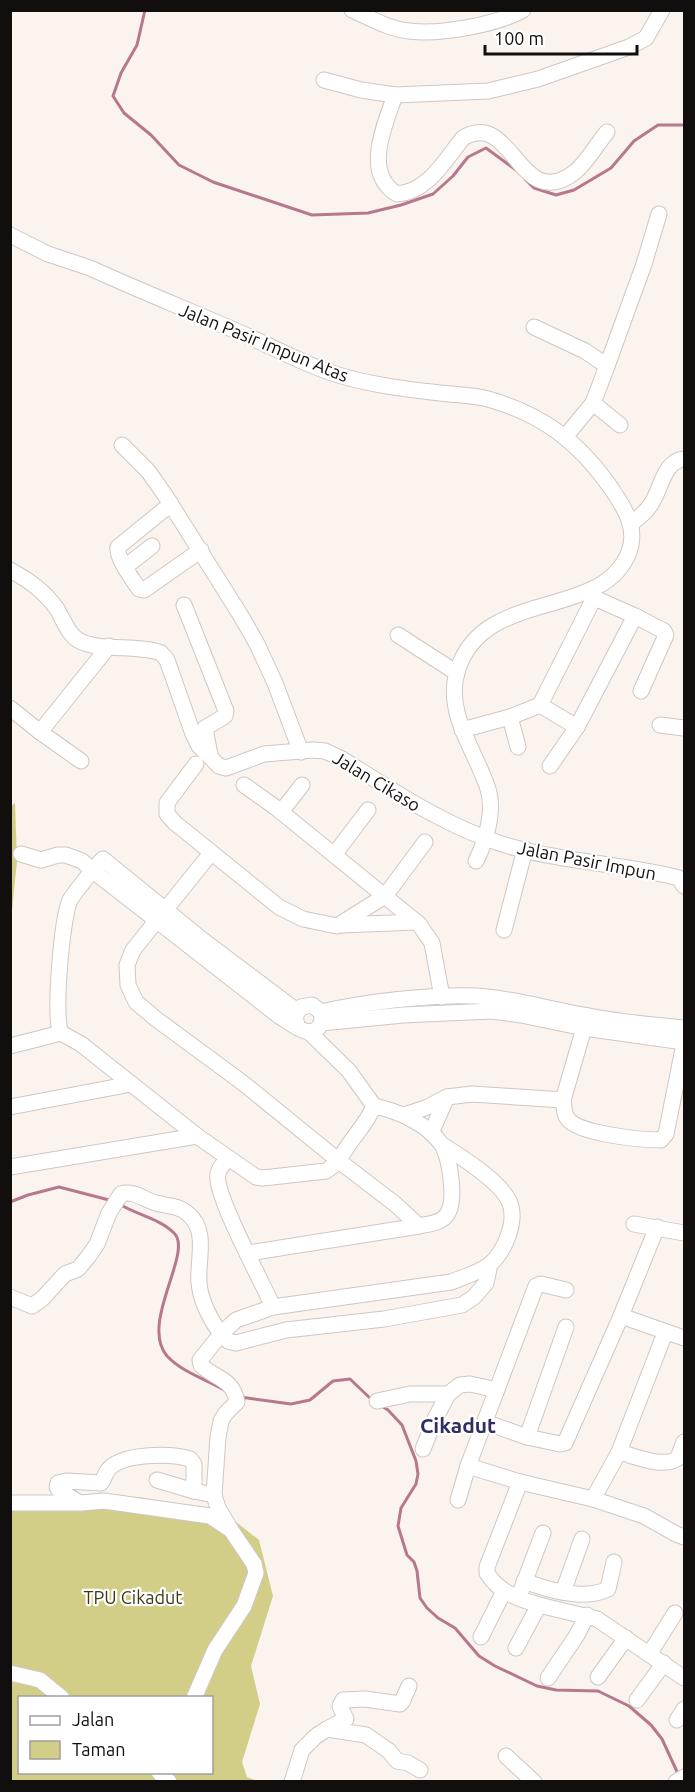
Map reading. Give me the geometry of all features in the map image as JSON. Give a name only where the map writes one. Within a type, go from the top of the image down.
[{"type":"street","points":[[352,10],[386,25],[419,32],[458,29],[507,18],[523,10]]},
{"type":"street","points":[[324,80],[361,90],[395,95],[488,91],[558,73],[642,41],[662,10]]},
{"type":"street","points":[[395,95],[380,141],[378,160],[381,179],[387,189],[397,194],[415,191],[428,180],[463,138],[477,131],[505,145],[531,177],[548,183],[575,171],[607,132]]},
{"type":"street","points":[[565,437],[593,404],[644,264],[659,214]]},
{"type":"street","name":"Jalan Pasir Impun Atas","points":[[10,235],[48,254],[90,268],[334,374],[385,387],[486,399],[533,415],[565,437],[603,476],[632,523]]},
{"type":"street","points":[[534,327],[585,351],[607,366]]},
{"type":"street","points":[[593,404],[620,425]]},
{"type":"street","points":[[122,445],[147,471],[171,504],[257,645],[275,683],[301,752]]},
{"type":"street","points":[[476,861],[486,838],[490,810],[489,790],[462,730],[456,709],[457,673],[472,644],[489,627],[504,618],[592,589],[609,579],[629,552],[632,523],[649,507],[664,476],[678,460],[684,459]]},
{"type":"street","points":[[171,504],[118,547],[118,555],[139,590],[144,590],[201,550]]},
{"type":"street","points":[[125,567],[152,546]]},
{"type":"street","points":[[10,570],[42,591],[56,608],[72,636],[79,641],[91,645],[158,651],[164,656],[193,734],[199,746],[212,761]]},
{"type":"street","points":[[462,730],[510,717],[540,705],[593,600],[597,599],[635,616],[666,635],[641,691]]},
{"type":"street","points":[[184,605],[226,711],[225,716],[205,728],[212,761]]},
{"type":"street","points":[[550,766],[577,727],[635,616]]},
{"type":"street","points":[[398,635],[457,673]]},
{"type":"street","points":[[40,732],[109,646]]},
{"type":"street","points":[[540,705],[577,727]]},
{"type":"street","points":[[10,708],[81,760]]},
{"type":"street","points":[[510,717],[518,747]]},
{"type":"street","points":[[660,725],[684,728]]},
{"type":"street","name":"Jalan Cikaso","points":[[212,761],[225,768],[255,756],[325,751],[449,823],[486,838]]},
{"type":"street","points":[[196,764],[167,803],[165,810],[175,823],[279,907],[303,919],[337,926],[416,922]]},
{"type":"street","points":[[244,785],[281,812],[416,922],[432,943],[442,997]]},
{"type":"street","points":[[281,812],[302,785]]},
{"type":"street","points":[[334,855],[368,810]]},
{"type":"street","name":"Jalan Pasir Impun","points":[[486,838],[564,858],[683,877]]},
{"type":"street","points":[[337,926],[385,896],[425,842]]},
{"type":"street","points":[[504,930],[525,849]]},
{"type":"street","points":[[212,853],[133,950],[127,965],[128,986],[136,1002],[243,1083],[395,1204],[419,1226]]},
{"type":"street","points":[[21,854],[40,860],[66,855],[82,861],[92,870],[161,914],[279,1016],[309,1021],[469,1011],[684,1028]]},
{"type":"street","points":[[92,870],[70,901],[65,924],[59,975],[57,1022],[61,1033],[81,1044],[197,1136],[250,1174],[263,1179],[326,1171],[339,1161],[344,1149],[359,1131],[374,1106]]},
{"type":"street","points":[[309,1021],[358,1005],[476,996],[526,1003],[586,1022],[684,1043],[666,1134],[662,1140],[594,1132],[577,1127],[566,1117],[563,1100],[586,1022]]},
{"type":"street","points":[[195,1696],[215,1650],[244,1606],[256,1573],[254,1564],[218,1508],[214,1495],[221,1421],[237,1397],[223,1378],[201,1365],[200,1360],[236,1320],[273,1307],[451,1282],[478,1271],[490,1264],[500,1252],[513,1219],[509,1202],[499,1188],[474,1166],[404,1115],[374,1106],[309,1021]]},
{"type":"street","points":[[10,1046],[61,1033]]},
{"type":"street","points":[[10,1107],[131,1084]]},
{"type":"street","points":[[404,1115],[428,1107],[447,1097],[479,1094],[563,1100]]},
{"type":"street","points":[[248,1253],[419,1226],[437,1222],[448,1215],[451,1204],[448,1157],[436,1139],[447,1097]]},
{"type":"street","points":[[10,1167],[197,1136]]},
{"type":"street","points":[[229,1159],[222,1165],[217,1175],[218,1182],[228,1212],[273,1307]]},
{"type":"street","points":[[10,1297],[32,1306],[42,1299],[65,1274],[78,1269],[97,1244],[116,1199],[121,1194],[133,1193],[154,1203],[180,1208],[190,1215],[201,1239],[199,1284],[210,1319],[228,1341],[236,1343],[286,1330],[384,1319],[462,1305],[474,1297],[486,1283],[490,1264]]},
{"type":"street","points":[[634,1224],[684,1233]]},
{"type":"street","points":[[485,1422],[528,1437],[565,1443],[657,1227]]},
{"type":"street","points":[[458,1500],[468,1466],[536,1286],[541,1284],[566,1290]]},
{"type":"street","points":[[621,1316],[684,1338]]},
{"type":"street","points":[[528,1437],[566,1327]]},
{"type":"street","points":[[593,1499],[619,1452],[665,1333]]},
{"type":"street","points":[[423,1449],[448,1394],[460,1385],[470,1384],[497,1390]]},
{"type":"street","points":[[377,1401],[410,1394],[448,1394]]},
{"type":"street","points":[[619,1452],[669,1462],[678,1458],[684,1442]]},
{"type":"street","points":[[81,1503],[59,1490],[58,1483],[66,1481],[101,1483],[109,1469],[139,1457],[159,1455],[190,1459],[194,1464],[194,1491]]},
{"type":"street","points":[[468,1466],[520,1482],[593,1499],[644,1516],[684,1536]]},
{"type":"street","points":[[157,1480],[214,1495]]},
{"type":"street","points":[[520,1482],[487,1567],[489,1578],[511,1595],[539,1605],[597,1619],[664,1663],[683,1672]]},
{"type":"street","points":[[10,1503],[104,1501],[210,1516],[231,1530]]},
{"type":"street","points":[[481,1638],[511,1595],[524,1581],[543,1533]]},
{"type":"street","points":[[563,1592],[582,1539]]},
{"type":"street","points":[[524,1581],[552,1591],[596,1593],[608,1589],[614,1562]]},
{"type":"street","points":[[516,1648],[539,1605]]},
{"type":"street","points":[[650,1653],[675,1613]]},
{"type":"street","points":[[548,1678],[577,1635],[587,1615]]},
{"type":"street","points":[[598,1677],[626,1638]]},
{"type":"street","points":[[637,1700],[664,1663]]},
{"type":"street","points":[[10,1673],[39,1680],[59,1696]]},
{"type":"street","points":[[292,1782],[302,1750],[316,1736],[346,1719],[340,1706],[343,1700],[365,1699],[400,1704],[409,1686]]},
{"type":"street","points":[[327,1729],[366,1735],[389,1751],[397,1761],[408,1763],[420,1770]]},
{"type":"street","points":[[506,1756],[534,1782]]},
{"type":"street","points":[[676,1782],[684,1777]]},
{"type":"green space","points":[[15,803],[17,861],[11,920],[10,807]]},
{"type":"green space","name":"TPU Cikadut","points":[[10,1497],[79,1502],[138,1497],[222,1511],[259,1540],[273,1596],[251,1666],[260,1704],[242,1762],[247,1777],[257,1781],[11,1781]]},
{"type":"waterway","points":[[145,10],[137,45],[121,73],[113,96],[124,113],[151,135],[179,165],[213,182],[312,215],[368,213],[433,194],[453,176],[468,157],[486,148],[516,170]]},
{"type":"waterway","points":[[525,179],[534,188],[556,195],[574,190],[611,168],[634,141],[658,125],[684,125]]},
{"type":"waterway","points":[[10,1202],[59,1187],[113,1201]]},
{"type":"waterway","points":[[121,1205],[162,1224],[174,1233],[178,1242],[177,1256],[159,1326],[160,1342],[167,1356],[187,1371],[226,1391]]},
{"type":"waterway","points":[[240,1397],[291,1404],[310,1400],[333,1381],[350,1379],[372,1400]]},
{"type":"waterway","points":[[380,1405],[402,1425],[416,1461],[418,1474],[416,1484],[401,1508],[398,1526],[407,1555],[414,1562],[417,1571],[420,1598],[427,1608],[455,1628],[479,1656],[495,1666],[537,1686],[556,1690],[598,1691],[629,1706],[651,1725],[662,1739],[679,1776]]},
{"type":"district","name":"Cikadut","points":[[458,1425]]}]
